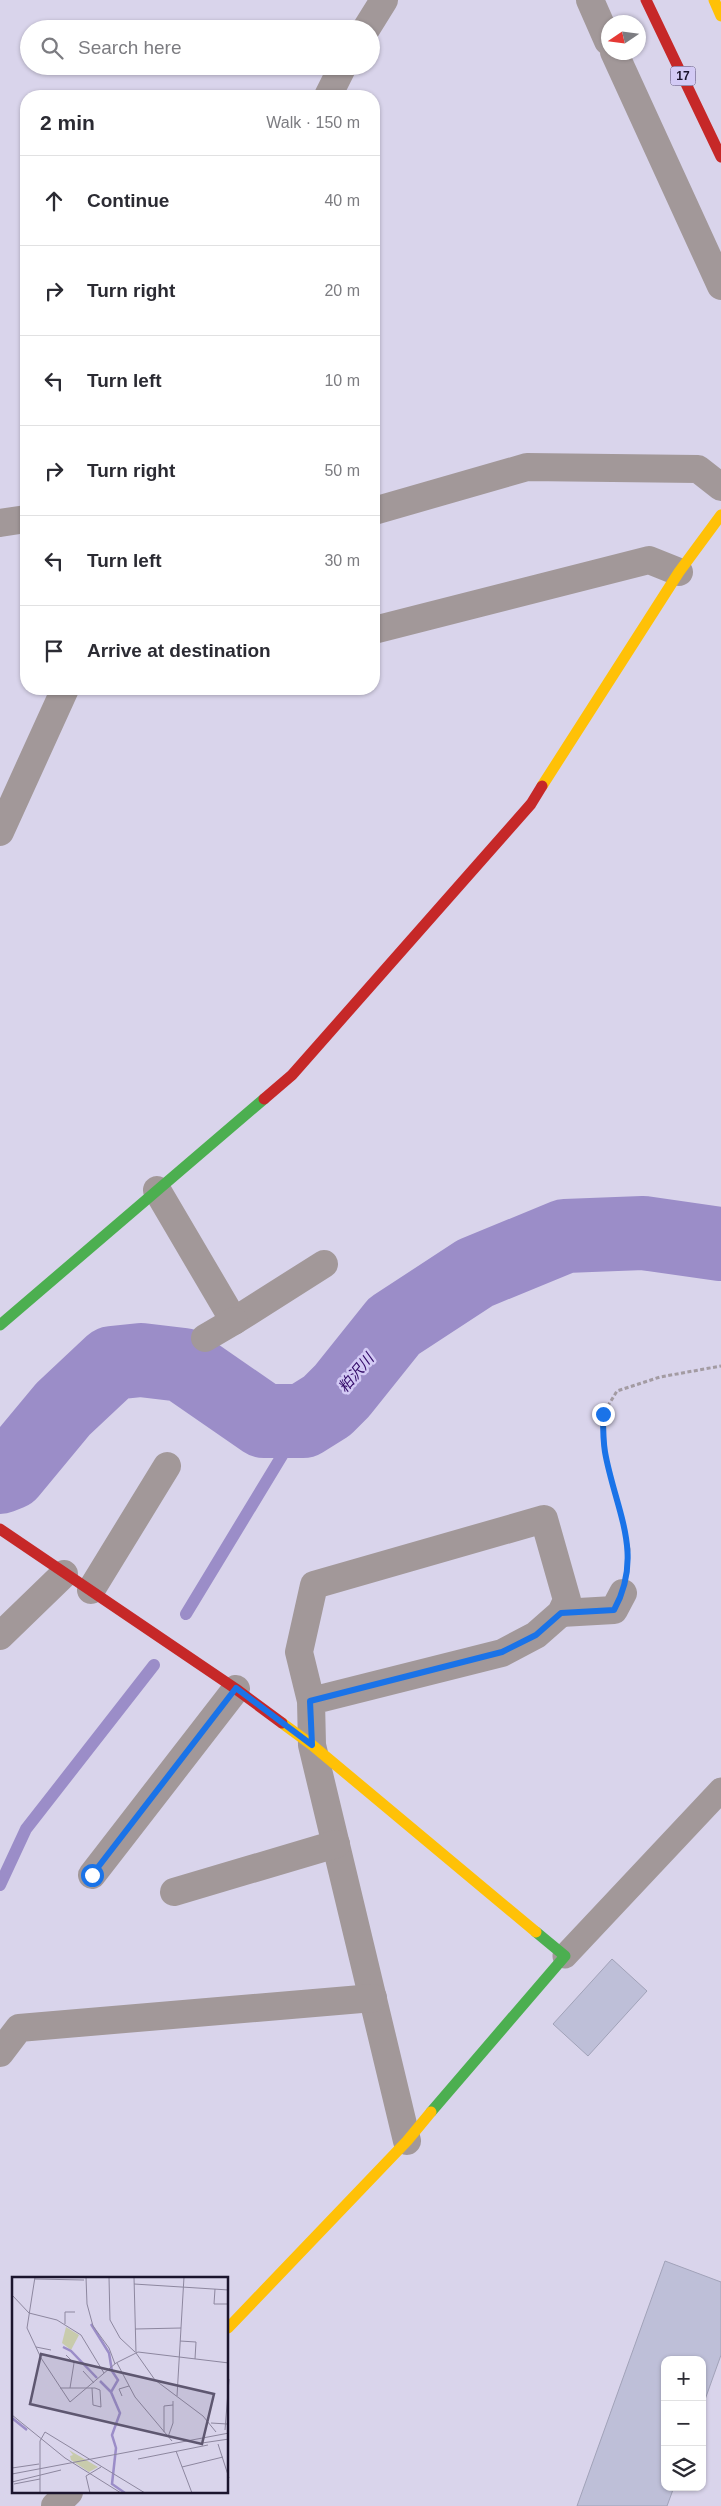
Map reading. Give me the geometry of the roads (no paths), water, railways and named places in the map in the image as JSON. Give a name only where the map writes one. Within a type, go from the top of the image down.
[{"type":"main road","name":"17","points":[[646,0],[720,155]]},
{"type":"main road","points":[[714,0],[721,16]]},
{"type":"main road","points":[[0,1325],[292,1075],[531,804],[680,572],[721,515]]},
{"type":"main road","points":[[0,1529],[64,1574],[91,1590],[236,1688],[312,1745],[565,1956],[407,2141],[229,2327]]},
{"type":"street","points":[[372,20],[384,0]]},
{"type":"street","points":[[590,0],[601,25]]},
{"type":"street","points":[[618,60],[721,286]]},
{"type":"street","points":[[331,90],[338,75]]},
{"type":"street","points":[[380,509],[527,467],[698,470],[721,487]]},
{"type":"street","points":[[0,523],[20,520]]},
{"type":"street","points":[[380,628],[649,560],[680,572]]},
{"type":"street","points":[[0,832],[61,695]]},
{"type":"street","points":[[157,1190],[234,1321]]},
{"type":"street","points":[[204,1338],[324,1264]]},
{"type":"street","points":[[91,1590],[167,1466]]},
{"type":"street","points":[[310,1701],[502,1652],[536,1635],[561,1613],[567,1600],[544,1519],[314,1585],[299,1652],[310,1701],[312,1745],[407,2141]]},
{"type":"street","points":[[0,1636],[64,1574]]},
{"type":"street","points":[[561,1613],[614,1610],[623,1593]]},
{"type":"street","points":[[92,1875],[236,1688]]},
{"type":"street","points":[[174,1892],[336,1844]]},
{"type":"street","points":[[0,2053],[19,2028],[373,1998]]},
{"type":"street","points":[[55,2506],[67,2494]]},
{"type":"lane","points":[[565,1956],[721,1790]]},
{"type":"waterway","name":"粕沢川","points":[[0,1477],[10,1473],[63,1409],[112,1363],[141,1360],[183,1365],[264,1421],[303,1421],[327,1406],[342,1391],[394,1326],[475,1273],[565,1236],[643,1233],[721,1244]]},
{"type":"waterway","points":[[186,1614],[303,1421]]},
{"type":"waterway","points":[[0,1885],[26,1829],[154,1665]]}]
